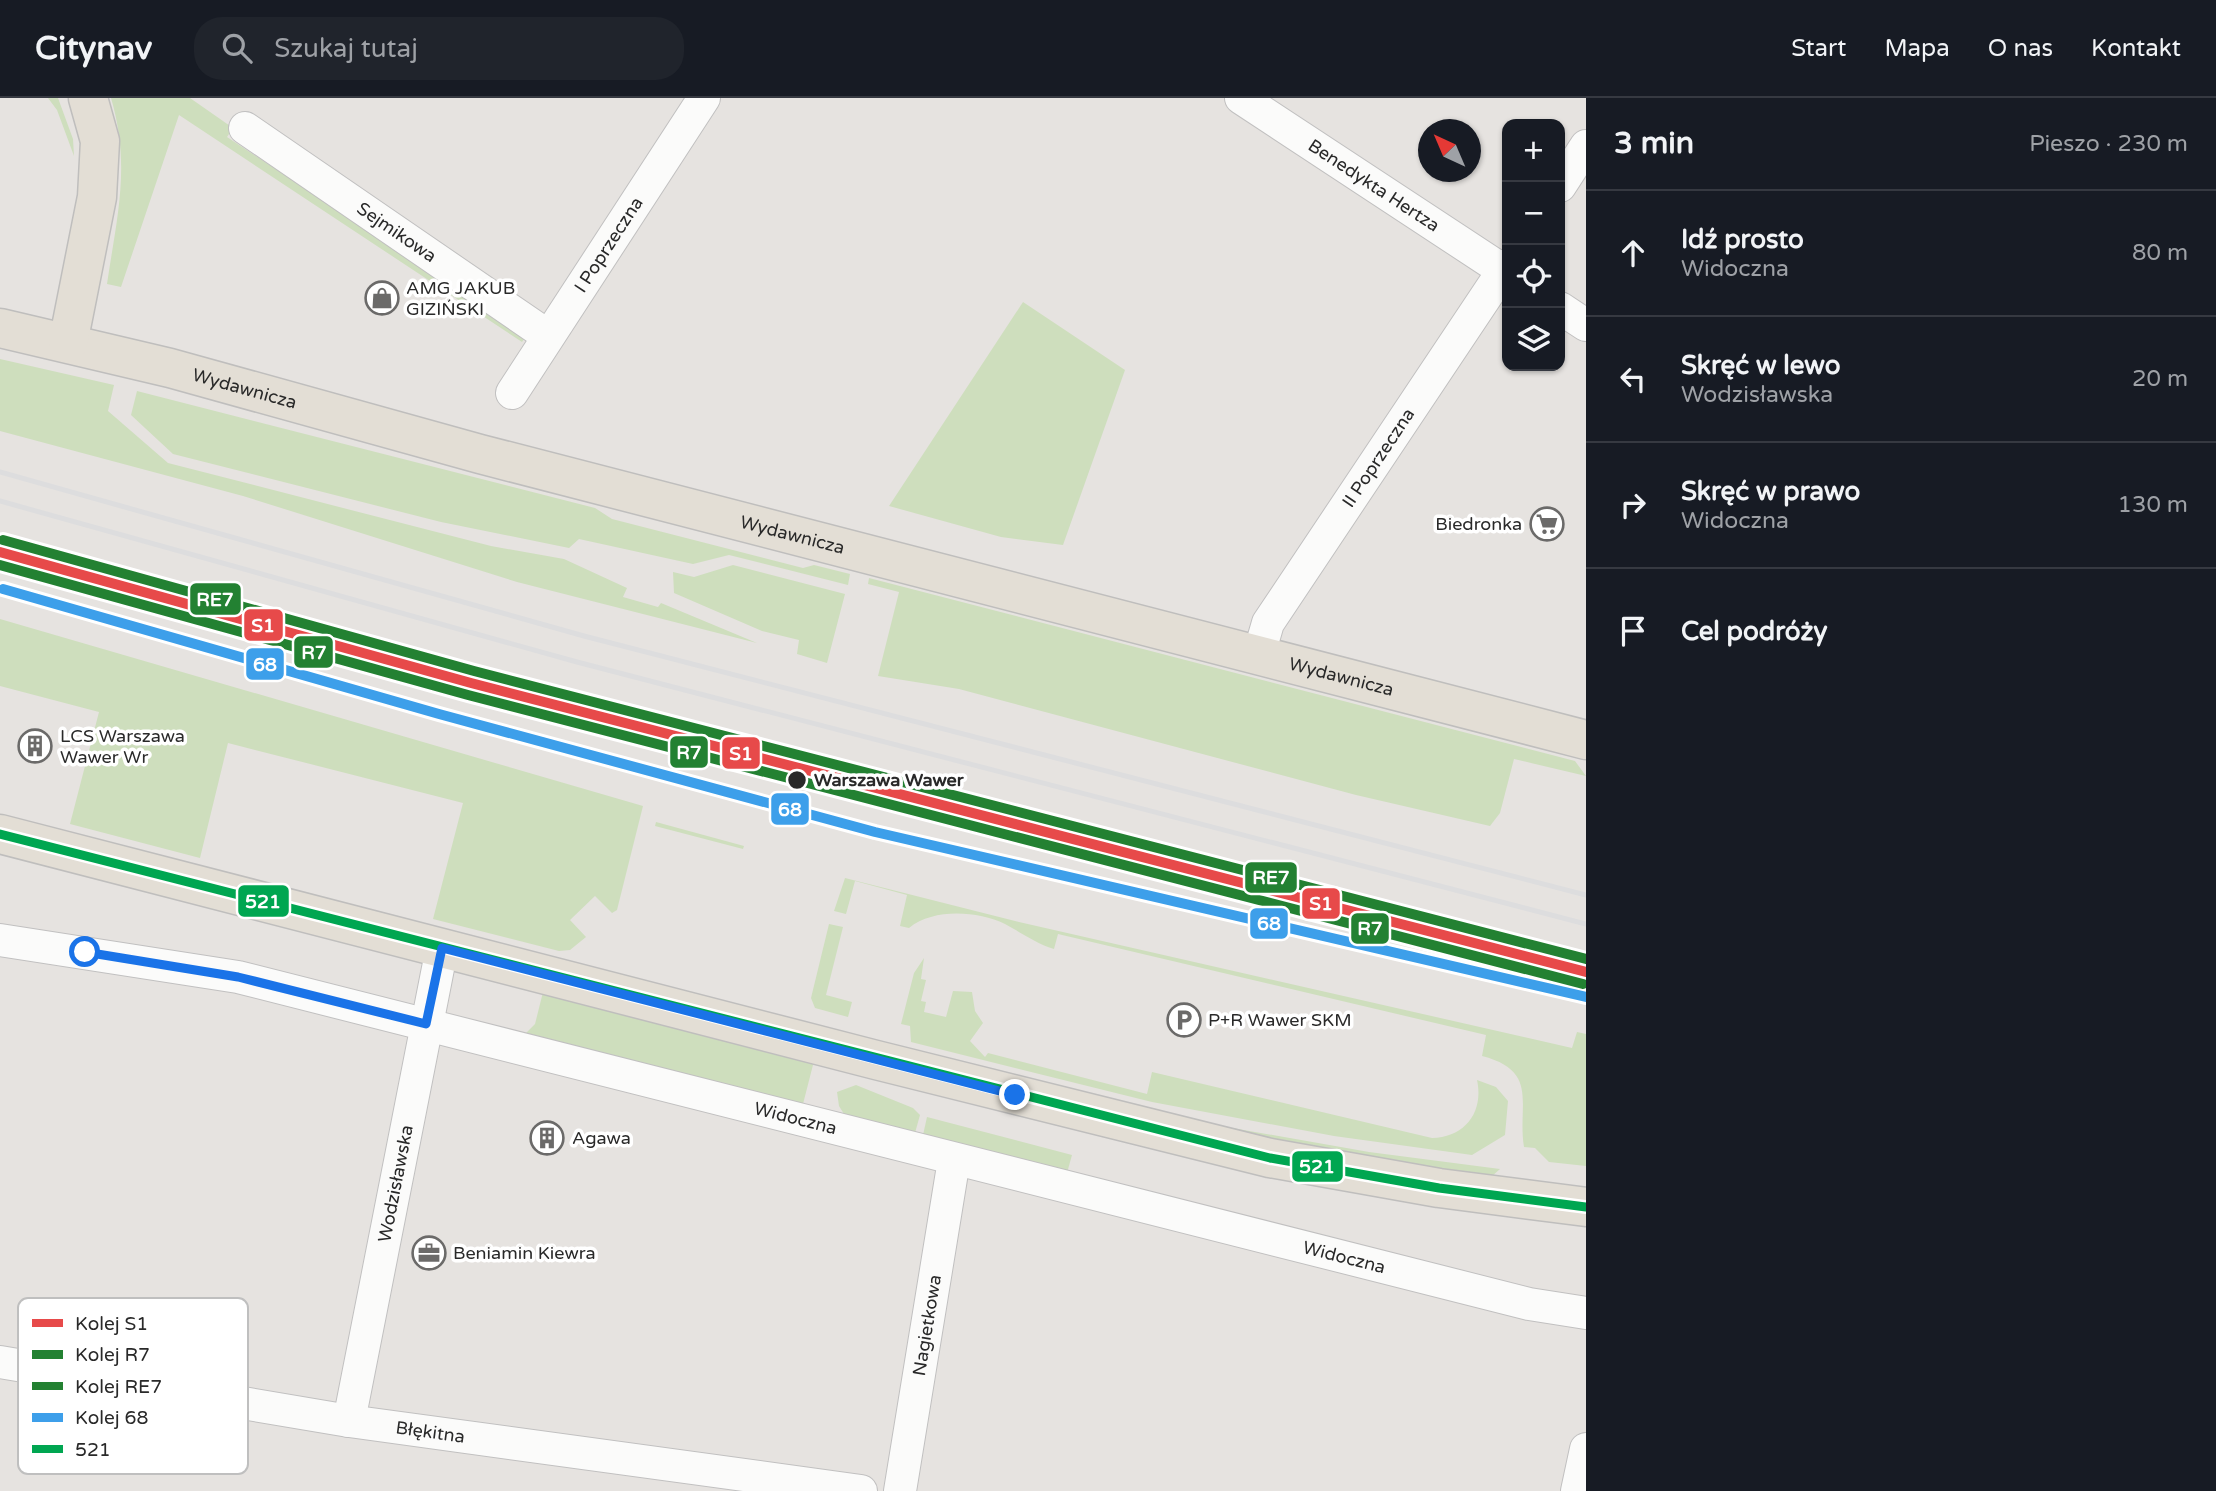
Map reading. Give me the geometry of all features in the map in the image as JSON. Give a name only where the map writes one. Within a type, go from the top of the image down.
[{"type":"main road","points":[[68,343],[97,197],[100,141],[88,98]]},
{"type":"main road","name":"Wydawnicza","points":[[0,328],[68,343],[480,454],[1586,740]]},
{"type":"main road","points":[[0,834],[1270,1158],[1438,1188],[1586,1207]]},
{"type":"street","name":"I Poprzeczna","points":[[512,393],[704,98]]},
{"type":"street","name":"Benedykta Hertza","points":[[1241,98],[1502,267]]},
{"type":"street","name":"Sejmikowa","points":[[244,128],[548,336]]},
{"type":"street","points":[[1563,182],[1586,146]]},
{"type":"street","name":"II Poprzeczna","points":[[1259,654],[1268,622],[1502,276]]},
{"type":"street","points":[[1565,311],[1586,325]]},
{"type":"street","name":"Widoczna","points":[[0,940],[238,977],[520,1046],[954,1160],[1529,1304],[1586,1312]]},
{"type":"street","name":"Wodzisławska","points":[[349,1421],[442,948]]},
{"type":"street","name":"Nagietkowa","points":[[900,1491],[954,1160]]},
{"type":"street","name":"Błękitna","points":[[0,1362],[18,1365]]},
{"type":"street","name":"Błękitna","points":[[248,1404],[349,1421],[861,1491]]},
{"type":"street","points":[[1577,1491],[1586,1449]]},
{"type":"green space","points":[[48,98],[58,98],[73,139],[74,156],[57,110]]},
{"type":"green space","points":[[111,98],[190,98],[233,128],[227,137],[527,335],[522,342],[179,115],[121,287],[107,284],[118,213],[121,169],[117,123]]},
{"type":"green space","points":[[1023,302],[1125,370],[1063,545],[1001,537],[889,506]]},
{"type":"green space","points":[[0,359],[114,385],[108,411],[168,463],[491,546],[564,559],[627,588],[623,597],[658,607],[661,603],[757,643],[517,582],[243,496],[0,431]]},
{"type":"green space","points":[[137,391],[595,508],[612,519],[803,568],[814,565],[850,574],[848,585],[729,555],[693,564],[579,539],[569,548],[441,522],[173,454],[131,415]]},
{"type":"green space","points":[[733,565],[845,594],[827,663],[797,654],[799,640],[762,631],[674,593],[673,572],[694,577]]},
{"type":"green space","points":[[869,578],[1575,761],[1586,776],[1514,759],[1500,813],[1490,826],[1356,795],[959,689],[878,676],[899,592],[868,584]]},
{"type":"green space","points":[[0,619],[643,806],[617,910],[612,913],[595,896],[570,920],[586,937],[570,950],[559,951],[433,919],[463,803],[228,743],[200,858],[70,824],[99,712],[0,686]]},
{"type":"green space","points":[[656,822],[744,846],[743,849],[655,826]]},
{"type":"green space","points":[[845,878],[1019,922],[1572,1048],[1577,1032],[1586,1034],[1586,1166],[1549,1162],[1535,1148],[1524,1147],[1523,1104],[1519,1080],[1500,1062],[1482,1056],[1486,1035],[1058,934],[1054,949],[1005,924],[982,916],[943,915],[931,917],[909,928],[900,926],[907,895],[855,881],[846,914],[834,911]]},
{"type":"green space","points":[[829,924],[843,927],[826,995],[852,1002],[848,1017],[815,1008],[811,998]]},
{"type":"green space","points":[[924,958],[921,979],[926,980],[921,1001],[926,1002],[924,1012],[946,1017],[953,991],[972,992],[975,1011],[983,1023],[970,1041],[985,1057],[988,1053],[1147,1094],[1152,1072],[1432,1138],[1454,1133],[1470,1121],[1478,1102],[1477,1080],[1496,1087],[1508,1101],[1505,1135],[1472,1155],[1334,1136],[1152,1102],[911,1042],[910,1026],[901,1024],[914,973]]},
{"type":"green space","points":[[543,992],[814,1061],[803,1104],[526,1033],[535,1024]]},
{"type":"green space","points":[[856,1085],[913,1108],[920,1115],[915,1133],[844,1114],[839,1106],[837,1092]]},
{"type":"green space","points":[[927,1117],[1072,1155],[1067,1173],[923,1135]]},
{"type":"green space","points":[[1187,1120],[1369,1152],[1500,1169],[1491,1177],[1353,1157]]},
{"type":"railway","points":[[0,472],[584,636],[1586,895]]},
{"type":"railway","points":[[0,501],[577,662],[1586,924]]},
{"type":"rail line","name":"RE7","points":[[3,540],[474,671],[1586,959]]},
{"type":"rail line","name":"S1","points":[[0,552],[471,683],[1586,972]]},
{"type":"rail line","name":"R7","points":[[0,565],[468,695],[1583,984]]},
{"type":"rail line","name":"68","points":[[3,589],[439,714],[875,832],[1586,997]]},
{"type":"transit line","name":"521","points":[[0,834],[1270,1158],[1439,1188],[1586,1207]]},
{"type":"place","name":"AMG JAKUB GIZIŃSKI","points":[[382,298]]},
{"type":"place","name":"Biedronka","points":[[1547,524]]},
{"type":"place","name":"LCS Warszawa Wawer Wr","points":[[35,746]]},
{"type":"place","name":"Warszawa Wawer","points":[[797,780]]},
{"type":"place","name":"P+R Wawer SKM","points":[[1184,1020]]},
{"type":"place","name":"Agawa","points":[[547,1138]]},
{"type":"place","name":"Beniamin Kiewra","points":[[429,1253]]},
{"type":"route","points":[[85,952],[238,977],[426,1024],[442,948],[1015,1095]]}]
